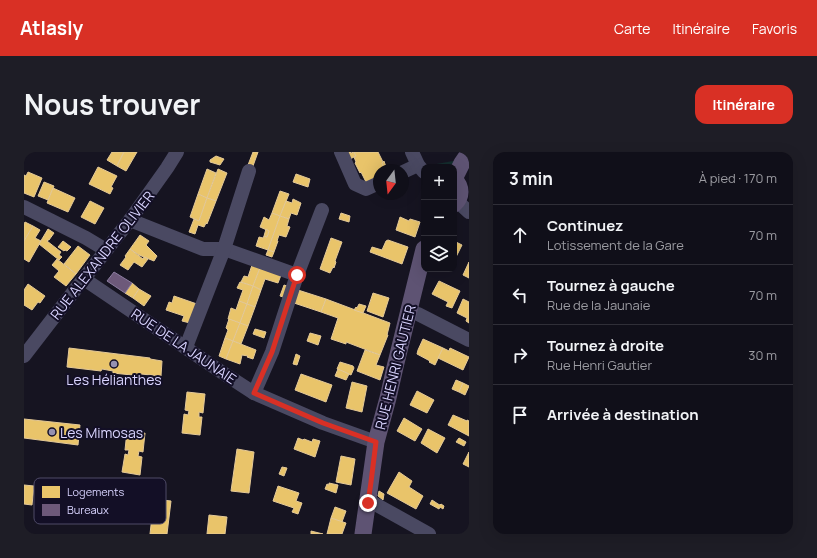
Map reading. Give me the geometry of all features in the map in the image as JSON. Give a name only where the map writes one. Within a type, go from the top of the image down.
[{"type":"main road","points":[[457,173],[469,153]]},
{"type":"main road","points":[[457,183],[460,187],[460,206]]},
{"type":"main road","name":"RUE HENRI GAUTIER","points":[[363,534],[376,442],[421,261]]},
{"type":"street","name":"RUE ALEXANDRE OLIVIER","points":[[24,356],[130,220],[177,152]]},
{"type":"street","points":[[341,152],[355,184],[366,189],[373,186]]},
{"type":"street","points":[[409,171],[421,169],[412,152]]},
{"type":"street","points":[[186,347],[224,249],[250,171]]},
{"type":"street","points":[[24,207],[86,238],[106,250]]},
{"type":"street","points":[[254,393],[272,352],[297,275],[322,210]]},
{"type":"street","points":[[130,220],[203,249],[224,249],[297,275]]},
{"type":"street","name":"RUE DE LA JAUNAIE","points":[[84,279],[254,393],[323,423],[376,442]]},
{"type":"street","points":[[409,312],[418,314],[469,340]]},
{"type":"street","points":[[368,503],[375,504],[429,534]]},
{"type":"green space","points":[[453,161],[455,162],[453,164],[436,164]]},
{"type":"building: Logements","points":[[112,152],[124,152],[117,166],[107,160]]},
{"type":"building: Logements","points":[[124,152],[137,152],[126,171],[117,166]]},
{"type":"building: Logements","points":[[253,152],[258,152],[253,166],[248,165]]},
{"type":"building: Logements","points":[[347,152],[354,152],[356,156],[350,159]]},
{"type":"building: Logements","points":[[354,152],[378,152],[383,162],[382,164],[373,164],[373,179],[366,182],[355,163],[354,157],[356,156]]},
{"type":"building: Logements","points":[[216,156],[224,159],[220,165],[210,162],[210,160]]},
{"type":"building: Logements","points":[[98,167],[117,176],[111,187],[113,188],[110,194],[89,184]]},
{"type":"building: Logements","points":[[207,169],[216,173],[207,198],[198,194]]},
{"type":"building: Logements","points":[[218,169],[227,173],[216,201],[207,198]]},
{"type":"building: Logements","points":[[28,172],[42,178],[34,197],[24,193],[24,175],[26,176]]},
{"type":"building: Logements","points":[[296,174],[310,179],[308,187],[293,182]]},
{"type":"building: Logements","points":[[44,182],[54,186],[48,200],[38,196]]},
{"type":"building: Logements","points":[[53,188],[75,198],[68,212],[47,203]]},
{"type":"building: Logements","points":[[280,191],[289,194],[280,216],[272,213]]},
{"type":"building: Logements","points":[[198,194],[207,198],[199,221],[190,217]]},
{"type":"building: Logements","points":[[207,198],[216,201],[207,224],[206,223],[204,227],[198,225],[195,234],[189,232],[194,219],[199,221]]},
{"type":"building: Logements","points":[[293,199],[301,203],[297,215],[291,213],[289,219],[280,216],[286,201],[292,203]]},
{"type":"building: Logements","points":[[90,201],[104,208],[95,224],[81,217]]},
{"type":"building: Logements","points":[[272,213],[280,216],[268,250],[256,246],[259,237],[267,237],[269,231],[260,227],[264,217],[269,220]]},
{"type":"building: Logements","points":[[341,213],[350,216],[349,222],[339,219]]},
{"type":"building: Logements","points":[[280,216],[289,219],[287,226],[290,227],[286,237],[279,235],[274,252],[268,250]]},
{"type":"building: Logements","points":[[400,217],[409,221],[410,219],[420,222],[415,237],[396,230]]},
{"type":"building: Logements","points":[[25,222],[33,226],[24,241],[24,224]]},
{"type":"building: Logements","points":[[33,226],[40,230],[35,238],[41,241],[29,262],[24,259],[24,241]]},
{"type":"building: Logements","points":[[48,229],[54,233],[47,241],[61,252],[59,255],[62,257],[59,260],[39,244]]},
{"type":"building: Logements","points":[[266,229],[269,231],[267,237],[264,236]]},
{"type":"building: Logements","points":[[140,235],[149,241],[146,245],[157,256],[154,261],[139,255],[130,249]]},
{"type":"building: Logements","points":[[331,238],[342,242],[334,268],[333,267],[330,273],[320,269]]},
{"type":"building: Logements","points":[[388,240],[408,247],[402,264],[370,252],[372,247],[382,250],[386,241]]},
{"type":"building: Logements","points":[[63,241],[71,247],[67,251],[64,251],[58,247]]},
{"type":"building: Logements","points":[[457,242],[462,245],[457,255]]},
{"type":"building: Logements","points":[[78,246],[90,255],[76,274],[64,264]]},
{"type":"building: Logements","points":[[130,249],[143,259],[144,257],[148,259],[142,267],[134,262],[128,270],[120,265]]},
{"type":"building: Logements","points":[[268,250],[274,252],[272,257],[266,255]]},
{"type":"building: Logements","points":[[57,259],[76,274],[66,286],[54,277],[59,271],[52,265]]},
{"type":"building: Logements","points":[[469,262],[469,278],[463,275]]},
{"type":"building: Logements","points":[[252,265],[260,268],[253,286],[241,282],[244,276],[248,277]]},
{"type":"building: Logements","points":[[260,268],[281,275],[278,283],[265,279],[261,290],[253,286]]},
{"type":"building: Logements","points":[[439,281],[460,291],[452,308],[446,306],[448,302],[432,294]]},
{"type":"building: Logements","points":[[240,282],[253,286],[247,304],[239,301],[243,290],[237,288]]},
{"type":"building: Logements","points":[[132,283],[139,289],[133,298],[125,293]]},
{"type":"building: Logements","points":[[28,284],[45,296],[32,310],[24,305],[24,290]]},
{"type":"building: Logements","points":[[284,285],[290,287],[286,298],[280,296]]},
{"type":"building: Logements","points":[[253,286],[261,290],[255,307],[247,304]]},
{"type":"building: Logements","points":[[139,289],[151,296],[144,306],[133,298]]},
{"type":"building: Logements","points":[[298,290],[326,299],[321,312],[294,303]]},
{"type":"building: Logements","points":[[373,293],[389,298],[383,317],[367,311]]},
{"type":"building: Logements","points":[[174,296],[197,304],[190,323],[182,321],[184,316],[166,310],[169,302],[172,303]]},
{"type":"building: Logements","points":[[326,299],[390,323],[388,335],[380,355],[346,342],[346,344],[331,339],[338,318],[321,312]]},
{"type":"building: Logements","points":[[463,299],[469,302],[469,323],[466,321],[467,318],[457,313]]},
{"type":"building: Logements","points":[[239,301],[247,304],[240,323],[228,319],[231,308],[236,310]]},
{"type":"building: Logements","points":[[247,304],[255,307],[248,326],[240,323]]},
{"type":"building: Logements","points":[[359,304],[366,306],[363,313],[354,310]]},
{"type":"building: Logements","points":[[229,319],[240,323],[233,341],[225,338],[228,330],[226,328]]},
{"type":"building: Logements","points":[[240,323],[248,326],[241,344],[233,341]]},
{"type":"building: Logements","points":[[255,329],[266,332],[264,338],[253,334]]},
{"type":"building: Logements","points":[[310,333],[321,336],[318,345],[307,341]]},
{"type":"building: Logements","points":[[225,338],[233,341],[226,359],[219,356]]},
{"type":"building: Logements","points":[[423,339],[443,348],[435,365],[417,354]]},
{"type":"building: Logements","points":[[233,341],[256,350],[253,359],[242,355],[240,364],[226,359]]},
{"type":"building: Logements","name":"Les Hélianthes","points":[[69,348],[150,358],[162,361],[161,376],[141,374],[141,376],[113,373],[113,371],[102,369],[101,371],[67,367]]},
{"type":"building: Logements","points":[[443,348],[449,351],[450,348],[469,357],[463,370],[438,358]]},
{"type":"building: Logements","points":[[365,350],[380,355],[376,365],[384,367],[380,380],[357,371]]},
{"type":"building: Logements","points":[[296,354],[300,356],[297,365],[293,364]]},
{"type":"building: Logements","points":[[340,362],[353,366],[354,368],[351,375],[337,369]]},
{"type":"building: Logements","points":[[338,369],[349,374],[346,380],[335,376]]},
{"type":"building: Logements","points":[[301,374],[332,385],[326,402],[295,390]]},
{"type":"building: Logements","points":[[456,380],[463,383],[459,392],[452,389]]},
{"type":"building: Logements","points":[[352,382],[367,386],[362,412],[346,408]]},
{"type":"building: Logements","points":[[463,383],[469,386],[465,395],[459,392]]},
{"type":"building: Logements","points":[[417,391],[434,400],[427,413],[410,405]]},
{"type":"building: Logements","points":[[187,392],[205,394],[203,413],[199,412],[199,417],[202,417],[200,435],[182,433],[184,414],[188,415],[189,411],[185,410]]},
{"type":"building: Logements","points":[[453,415],[469,421],[469,436],[448,425]]},
{"type":"building: Logements","points":[[404,418],[422,429],[415,441],[397,431]]},
{"type":"building: Logements","name":"Les Mimosas","points":[[24,419],[80,425],[78,445],[24,438]]},
{"type":"building: Logements","points":[[428,429],[445,438],[437,453],[421,443]]},
{"type":"building: Logements","points":[[127,431],[145,433],[143,452],[139,451],[138,456],[142,457],[140,475],[122,472],[125,454],[128,455],[129,450],[125,450]]},
{"type":"building: Logements","points":[[298,438],[312,442],[313,439],[320,441],[315,457],[294,449]]},
{"type":"building: Logements","points":[[459,438],[466,442],[464,446],[456,442]]},
{"type":"building: Logements","points":[[237,449],[254,452],[249,493],[231,491]]},
{"type":"building: Logements","points":[[469,452],[469,467],[463,464]]},
{"type":"building: Logements","points":[[341,456],[355,459],[351,485],[336,482]]},
{"type":"building: Logements","points":[[282,467],[287,468],[284,476],[279,474]]},
{"type":"building: Logements","points":[[399,472],[412,481],[409,487],[423,496],[416,509],[387,493]]},
{"type":"building: Logements","points":[[329,483],[338,485],[336,493],[325,489]]},
{"type":"building: Logements","points":[[24,485],[34,486],[32,505],[24,504]]},
{"type":"building: Logements","points":[[278,486],[299,493],[296,501],[302,503],[298,514],[292,512],[294,508],[273,501]]},
{"type":"building: Logements","points":[[379,491],[384,494],[383,500],[378,496]]},
{"type":"building: Logements","points":[[166,500],[171,501],[167,534],[150,534],[151,524],[166,524]]},
{"type":"building: Logements","points":[[432,500],[444,506],[443,509],[440,507],[439,509],[430,504]]},
{"type":"building: Logements","points":[[335,507],[346,511],[342,522],[331,518]]},
{"type":"building: Logements","points":[[209,515],[227,517],[225,534],[207,534]]},
{"type":"building: Logements","points":[[331,518],[346,523],[342,534],[327,534]]},
{"type":"building: Logements","points":[[311,531],[323,534],[311,534]]},
{"type":"building: Bureaux","points":[[114,272],[132,283],[125,293],[107,281]]},
{"type":"place","name":"Les Hélianthes","points":[[114,364]]},
{"type":"place","name":"Les Mimosas","points":[[52,432]]},
{"type":"route","points":[[297,275],[272,352],[254,393],[323,423],[376,442],[368,503]]}]
